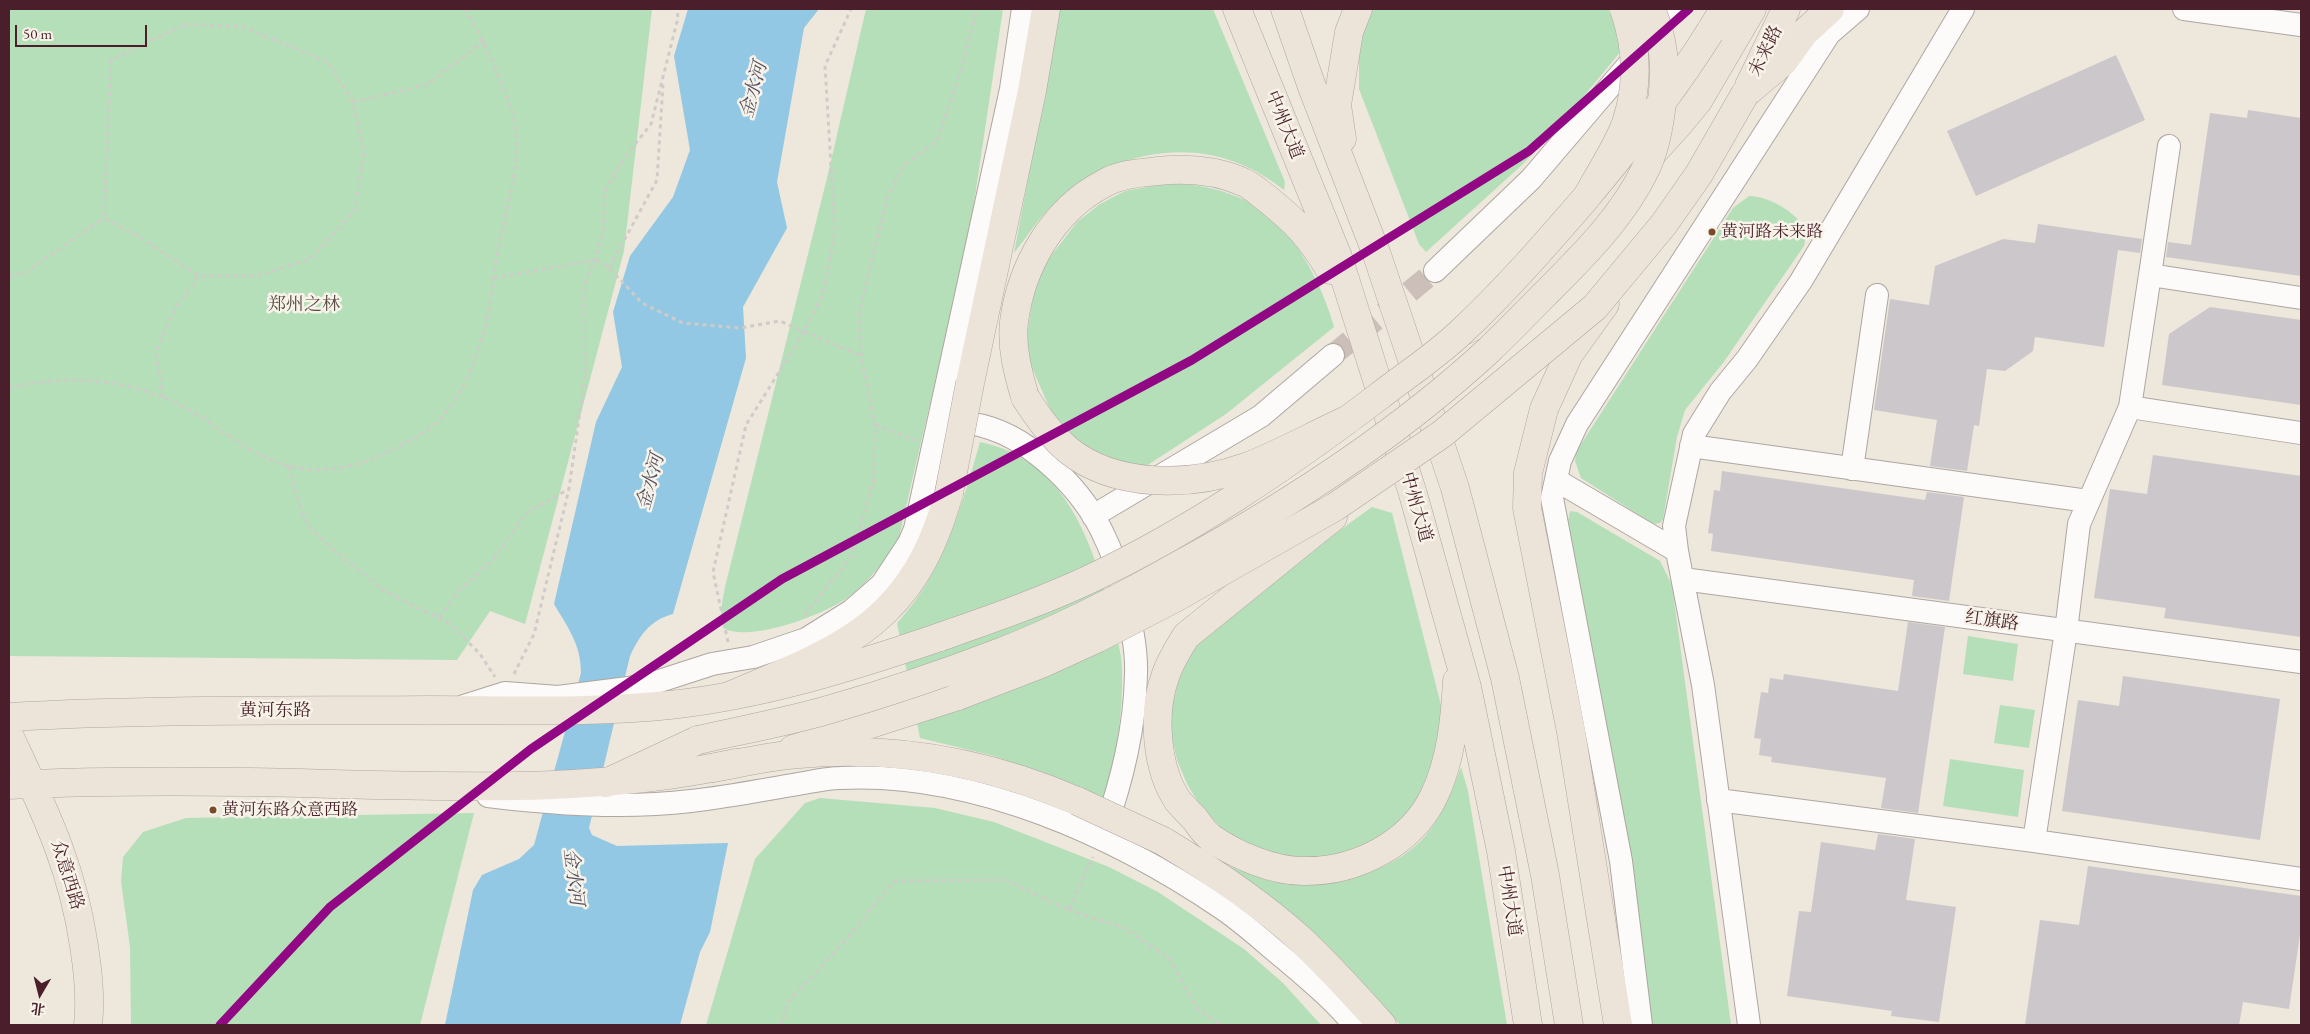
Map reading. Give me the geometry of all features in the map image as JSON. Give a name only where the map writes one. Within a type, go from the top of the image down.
[{"type":"main road","points":[[731,695],[816,659],[869,627],[900,596],[917,574],[941,521],[949,493],[970,383],[1032,91],[1046,9]]},
{"type":"main road","name":"中州大道","points":[[1237,9],[1338,257],[1413,494],[1467,687],[1501,851],[1528,1025]]},
{"type":"main road","points":[[1285,9],[1312,87],[1377,255],[1443,450],[1473,554],[1509,697],[1545,875],[1569,1025]]},
{"type":"main road","points":[[1347,178],[1337,105],[1350,32],[1358,9]]},
{"type":"main road","points":[[1588,195],[1626,123],[1633,93],[1636,63],[1631,30],[1624,9]]},
{"type":"main road","points":[[609,795],[698,740],[829,710],[920,681],[1000,652],[1108,604],[1239,532],[1350,461],[1420,409],[1489,350],[1587,251],[1624,204],[1647,167],[1656,136],[1663,85],[1663,53],[1658,25],[1652,9]]},
{"type":"main road","points":[[731,695],[836,671],[940,638],[1040,601],[1139,554],[1198,522],[1251,488],[1349,419],[1459,334],[1552,237],[1623,154],[1685,72],[1724,9]]},
{"type":"main road","points":[[1459,334],[1512,308],[1678,125],[1698,101],[1752,9]]},
{"type":"main road","name":"未来路","points":[[1745,94],[1786,9]]},
{"type":"main road","points":[[1618,1025],[1571,732],[1532,542],[1527,508],[1528,473],[1544,409],[1569,354],[1698,174],[1745,94],[1783,62],[1804,33],[1830,9]]},
{"type":"main road","points":[[1349,419],[1245,467],[1204,477],[1168,480],[1122,476],[1089,464],[1067,449],[1042,422],[1025,397],[1015,363],[1014,324],[1020,292],[1031,262],[1050,230],[1073,204],[1103,183],[1132,173],[1169,170],[1209,171],[1245,182],[1293,219],[1313,242],[1355,311]]},
{"type":"main road","points":[[20,784],[122,781],[395,785],[524,793],[609,795],[712,768],[780,754],[958,696],[1041,664],[1098,638],[1177,597],[1335,507],[1442,434],[1595,307],[1664,224]]},
{"type":"main road","points":[[1394,466],[1186,636],[1165,676],[1157,714],[1158,743],[1166,775],[1178,801],[1210,837],[1239,854],[1270,865],[1302,871],[1320,870],[1350,864],[1379,854],[1411,828],[1435,796],[1449,753],[1456,700],[1458,654]]},
{"type":"main road","name":"黄河东路","points":[[9,717],[94,712],[452,710],[550,704],[627,708],[671,705],[731,695]]},
{"type":"main road","name":"众意西路","points":[[9,735],[20,784],[58,840],[78,906],[87,961],[88,1025]]},
{"type":"main road","points":[[712,768],[798,754],[913,754],[994,770],[1038,784],[1163,841],[1232,885],[1300,940],[1382,1025]]},
{"type":"street","points":[[452,710],[505,692],[550,704],[644,686],[712,664],[753,657],[798,641],[851,611],[882,584],[909,543],[915,529],[1011,89],[1023,9]]},
{"type":"street","points":[[1435,271],[1531,179],[1647,43],[1670,9]]},
{"type":"street","points":[[1641,1025],[1621,861],[1552,498],[1560,460],[1577,424],[1829,34],[1858,9]]},
{"type":"street","points":[[1749,1025],[1702,685],[1674,526],[1694,434],[1707,411],[1747,359],[1801,281],[1963,9]]},
{"type":"street","points":[[2184,9],[2301,25]]},
{"type":"street","points":[[2034,841],[2066,630],[2079,524],[2130,407],[2169,146]]},
{"type":"street","points":[[2150,275],[2301,298]]},
{"type":"street","points":[[1852,468],[1877,295]]},
{"type":"street","points":[[1093,516],[1261,416],[1334,355]]},
{"type":"street","points":[[2130,407],[2301,433]]},
{"type":"street","points":[[940,418],[984,426],[1022,444],[1050,465],[1075,490],[1093,516],[1105,538],[1118,572],[1131,625],[1136,672],[1129,751],[1120,786],[1101,840]]},
{"type":"street","points":[[1691,446],[2088,501]]},
{"type":"street","points":[[1556,480],[1677,550]]},
{"type":"street","name":"红旗路","points":[[1683,579],[2301,662]]},
{"type":"street","points":[[609,795],[689,801],[839,778],[881,779],[935,784],[1021,806],[1101,840],[1159,868],[1225,910],[1344,1012],[1354,1025]]},
{"type":"street","points":[[1718,800],[2034,841],[2301,880]]},
{"type":"path","points":[[9,388],[63,380],[97,381],[163,397],[189,410],[244,448],[288,466],[322,470],[369,461],[415,438],[440,420],[456,400],[470,371],[489,309],[517,142],[515,120],[484,41],[464,9]]},
{"type":"path","points":[[505,692],[534,634],[569,489],[585,376],[584,292],[586,280],[604,234],[605,191],[625,157],[651,124],[678,18],[677,9]]},
{"type":"path","points":[[729,645],[713,572],[746,425],[804,332],[823,294],[835,232],[825,66],[851,9]]},
{"type":"path","points":[[798,641],[802,619],[851,557],[874,478],[875,425],[861,356],[859,313],[887,199],[904,165],[937,141],[961,70],[977,9]]},
{"type":"path","points":[[186,24],[243,26],[328,62],[353,102],[364,152],[355,210],[310,258],[257,276],[199,276],[141,238],[104,218],[111,60],[186,24]]},
{"type":"path","points":[[353,102],[426,84],[484,41]]},
{"type":"path","points":[[608,268],[658,180],[663,74]]},
{"type":"path","points":[[9,276],[25,272],[104,218]]},
{"type":"path","points":[[494,278],[595,260],[608,268],[642,302],[683,323],[740,328],[780,321],[861,356]]},
{"type":"path","points":[[163,397],[156,351],[176,307],[199,276]]},
{"type":"path","points":[[875,425],[933,447]]},
{"type":"path","points":[[288,466],[304,516],[310,528],[324,542],[383,590],[450,624],[480,654],[505,692]]},
{"type":"path","points":[[439,618],[460,590],[494,559],[526,513],[569,489]]},
{"type":"path","points":[[1069,910],[1101,840]]},
{"type":"path","points":[[781,1025],[788,1002],[848,936],[894,881],[1005,880],[1069,910],[1124,928],[1169,958],[1196,1007],[1220,1025]]},
{"type":"green space","name":"郑州之林","points":[[9,9],[652,9],[624,251],[525,624],[490,611],[457,660],[9,656]]},
{"type":"green space","points":[[866,9],[1003,9],[969,236],[898,541],[881,565],[868,579],[855,592],[836,605],[804,619],[768,630],[735,632],[723,628],[721,609],[725,587],[828,174]]},
{"type":"green space","points":[[1060,9],[1213,9],[1285,182],[1284,190],[1250,168],[1220,157],[1195,153],[1145,156],[1120,163],[1097,173],[1075,187],[1044,214],[1014,253]]},
{"type":"green space","points":[[1370,9],[1609,9],[1613,17],[1621,51],[1561,124],[1523,164],[1426,252],[1419,244],[1359,89],[1359,49],[1365,20]]},
{"type":"green space","points":[[1169,183],[1214,189],[1244,200],[1270,216],[1290,237],[1306,261],[1319,287],[1334,327],[1226,414],[1143,468],[1111,461],[1077,441],[1054,418],[1029,361],[1027,333],[1034,292],[1044,265],[1077,222],[1100,204],[1125,191]]},
{"type":"green space","points":[[1749,196],[1773,202],[1796,217],[1806,232],[1804,246],[1723,363],[1685,410],[1677,437],[1663,519],[1660,523],[1653,524],[1581,478],[1575,461],[1576,452],[1733,208]]},
{"type":"green space","points":[[980,442],[1009,451],[1033,465],[1053,483],[1069,505],[1082,529],[1093,556],[1118,640],[1122,670],[1118,734],[1112,766],[1103,797],[994,756],[920,738],[897,623],[913,604],[939,561],[958,514]]},
{"type":"green space","points":[[1372,507],[1392,513],[1443,713],[1434,771],[1402,823],[1356,851],[1312,858],[1268,853],[1249,847],[1221,828],[1198,802],[1187,784],[1177,760],[1172,738],[1171,709],[1185,658],[1210,624]]},
{"type":"green space","points":[[1570,511],[1577,512],[1660,561],[1672,585],[1731,1025],[1652,1025],[1567,526]]},
{"type":"green space","points":[[1968,636],[2018,644],[2013,681],[1963,674]]},
{"type":"green space","points":[[2000,705],[2035,710],[2029,748],[1994,743]]},
{"type":"green space","points":[[1950,759],[2024,770],[2018,817],[1943,806]]},
{"type":"green space","points":[[1461,767],[1468,791],[1507,1025],[1400,1025],[1325,944],[1223,864],[1269,881],[1303,885],[1342,881],[1381,868],[1414,847],[1427,834],[1451,793]]},
{"type":"green space","points":[[820,798],[935,808],[994,822],[1109,867],[1158,892],[1244,949],[1283,983],[1321,1025],[706,1025],[755,859],[805,803]]},
{"type":"green space","points":[[474,813],[420,1025],[131,1025],[130,947],[121,881],[123,857],[143,832],[186,818]]},
{"type":"water","name":"金水河","points":[[688,9],[819,9],[804,28],[777,182],[787,228],[743,307],[746,358],[673,614],[652,624],[642,635],[630,656],[589,828],[592,835],[617,846],[728,843],[710,932],[700,952],[680,1025],[445,1025],[473,890],[482,875],[519,859],[534,845],[581,673],[579,653],[576,645],[554,604],[596,422],[622,367],[613,312],[630,256],[673,197],[690,150],[674,56]]},
{"type":"building","points":[[2116,55],[2145,120],[1976,196],[1947,131]]},
{"type":"building","points":[[2248,110],[2301,118],[2301,276],[2166,257],[2168,242],[2191,245],[2210,113],[2247,118]]},
{"type":"building","points":[[2038,224],[2142,239],[2140,253],[2118,250],[2104,347],[2035,337],[2033,351],[2005,371],[1987,369],[1979,426],[1974,425],[1967,471],[1930,466],[1937,420],[1874,410],[1890,299],[1929,305],[1935,266],[2003,239],[2035,243]]},
{"type":"building","points":[[2210,307],[2301,320],[2301,405],[2162,385],[2169,334]]},
{"type":"building","points":[[2153,455],[2301,476],[2301,637],[2164,618],[2166,608],[2094,598],[2110,489],[2147,494]]},
{"type":"building","points":[[1722,471],[1925,500],[1927,492],[1964,497],[1949,601],[1912,596],[1914,580],[1711,551],[1713,534],[1708,533],[1714,490],[1720,491]]},
{"type":"building","points":[[1908,622],[1945,627],[1918,813],[1881,808],[1886,778],[1771,762],[1772,757],[1759,755],[1761,739],[1754,738],[1761,692],[1768,693],[1770,678],[1783,680],[1784,674],[1898,691]]},
{"type":"building","points":[[2123,676],[2280,699],[2260,840],[2062,811],[2078,700],[2119,706]]},
{"type":"building","points":[[1878,834],[1915,839],[1906,900],[1956,907],[1939,1022],[1891,1016],[1892,1011],[1787,996],[1799,911],[1811,912],[1821,842],[1875,850]]},
{"type":"building","points":[[2088,866],[2301,896],[2301,928],[2289,1009],[2243,1002],[2239,1025],[2025,1025],[2040,920],[2079,925]]},
{"type":"tunnel","points":[[1333,355],[1435,271]]},
{"type":"transit line","points":[[220,1025],[330,907],[531,749],[782,579],[1192,360],[1529,151],[1689,9]]},
{"type":"place","name":"黄河路未来路","points":[[1712,232]]},
{"type":"place","name":"黄河东路众意西路","points":[[213,810]]}]
